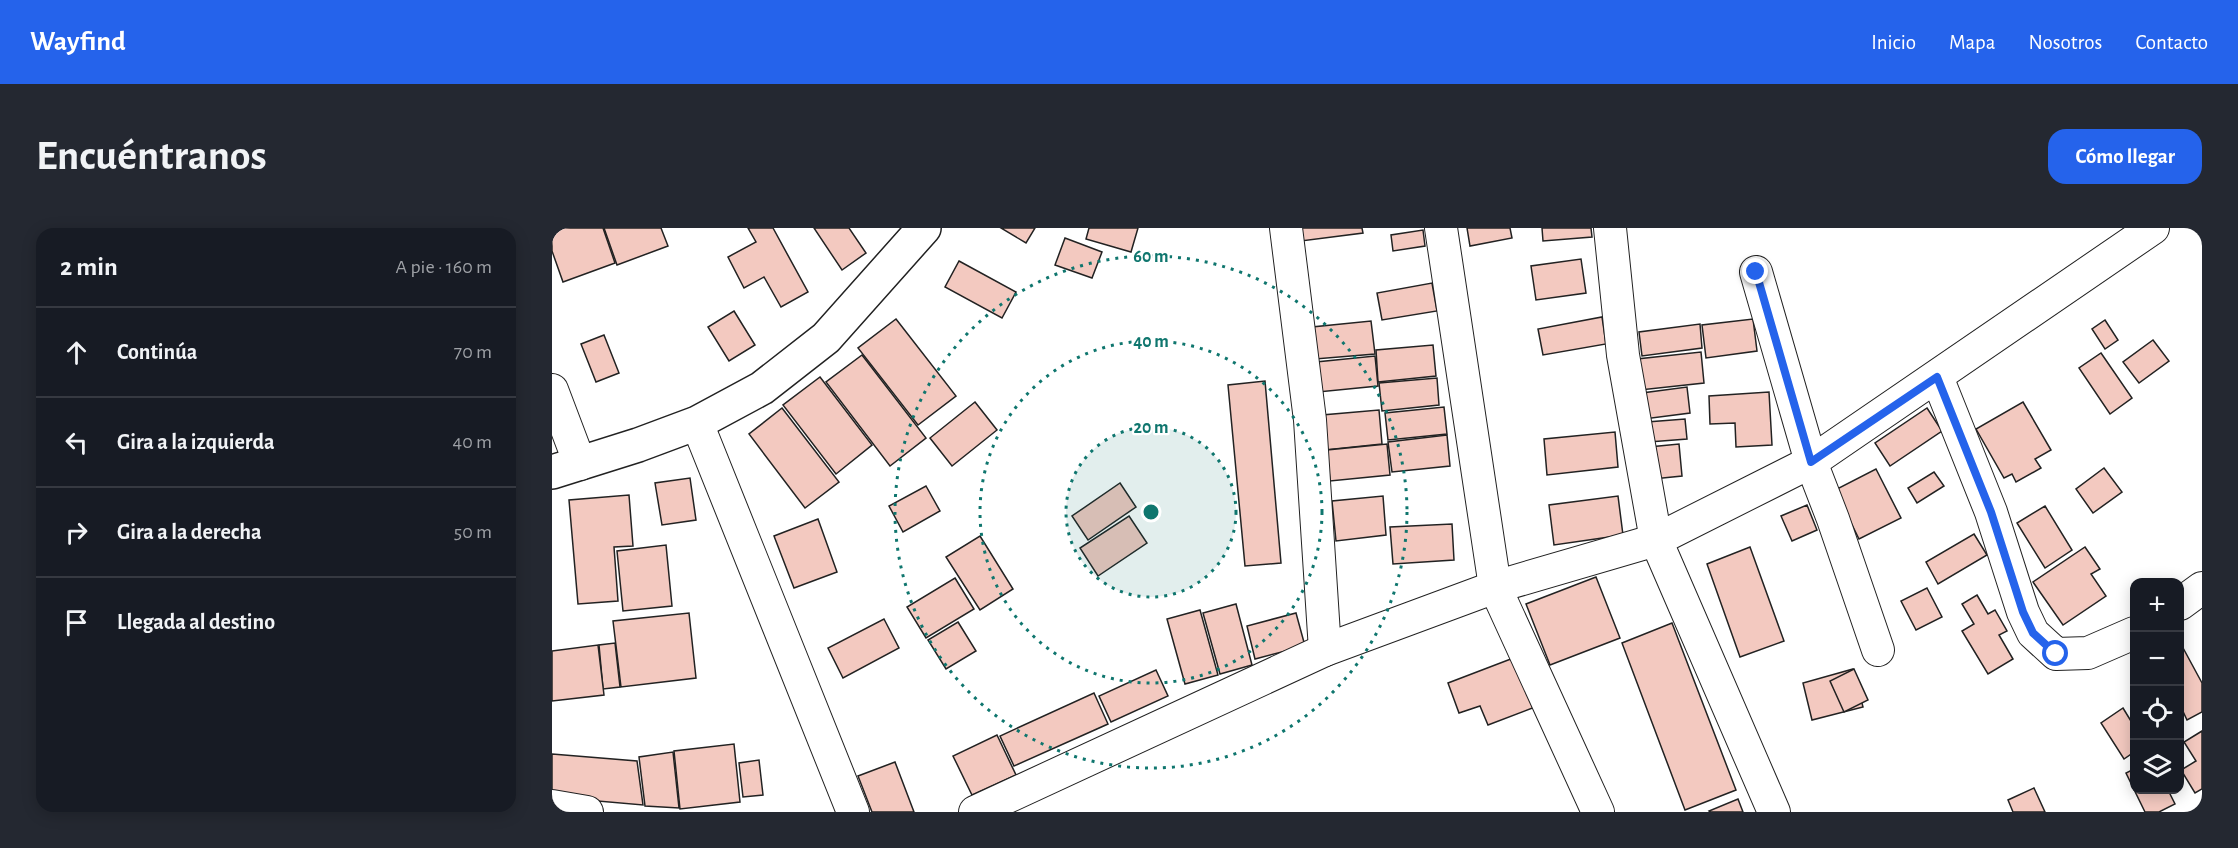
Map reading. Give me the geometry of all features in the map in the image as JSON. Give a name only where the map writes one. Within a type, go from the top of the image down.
[{"type":"main road","points":[[562,464],[697,423],[762,388],[826,338],[924,228]]},
{"type":"street","points":[[1286,228],[1310,420],[1325,650]]},
{"type":"street","points":[[1441,228],[1495,587],[1598,812]]},
{"type":"street","points":[[1610,228],[1623,355],[1656,540],[1774,812]]},
{"type":"street","points":[[975,812],[1325,650],[1495,587],[1656,540],[1811,462],[2153,228]]},
{"type":"street","points":[[1756,272],[1811,462],[1878,650]]},
{"type":"street","points":[[1937,377],[1991,512],[2023,612],[2033,633],[2056,654],[2088,653],[2130,635]]},
{"type":"street","points":[[552,390],[562,464]]},
{"type":"street","points":[[697,423],[854,812]]},
{"type":"street","points":[[2184,601],[2202,588]]},
{"type":"street","points":[[552,806],[587,812]]},
{"type":"building","points":[[552,228],[603,228],[615,263],[563,282],[552,251]]},
{"type":"building","points":[[604,228],[661,228],[668,246],[617,265]]},
{"type":"building","points":[[748,228],[773,228],[808,292],[781,307],[764,277],[744,288],[728,257],[756,242]]},
{"type":"building","points":[[814,228],[849,228],[866,253],[842,270]]},
{"type":"building","points":[[1001,228],[1035,228],[1026,243]]},
{"type":"building","points":[[1089,228],[1138,228],[1131,252],[1086,239]]},
{"type":"building","points":[[1299,228],[1362,228],[1363,233],[1301,241]]},
{"type":"building","points":[[1467,228],[1510,228],[1512,238],[1470,246]]},
{"type":"building","points":[[1542,228],[1591,228],[1592,237],[1543,241]]},
{"type":"building","points":[[1423,230],[1425,246],[1393,251],[1391,235]]},
{"type":"building","points":[[1065,238],[1102,252],[1092,278],[1055,265]]},
{"type":"building","points":[[1581,259],[1586,293],[1536,300],[1531,266]]},
{"type":"building","points":[[959,261],[1016,292],[1002,318],[945,287]]},
{"type":"building","points":[[1432,283],[1437,311],[1382,320],[1377,293]]},
{"type":"building","points":[[734,311],[755,345],[729,361],[708,327]]},
{"type":"building","points":[[1602,317],[1606,344],[1543,355],[1538,329]]},
{"type":"building","points":[[896,319],[956,396],[918,425],[858,348]]},
{"type":"building","points":[[1753,319],[1757,351],[1706,358],[1702,325]]},
{"type":"building","points":[[2105,320],[2118,340],[2105,349],[2092,329]]},
{"type":"building","points":[[1371,321],[1375,354],[1315,359],[1312,327]]},
{"type":"building","points":[[1700,324],[1702,348],[1642,356],[1639,332]]},
{"type":"building","points":[[604,335],[619,373],[596,382],[581,344]]},
{"type":"building","points":[[2153,340],[2169,361],[2139,383],[2123,362]]},
{"type":"building","points":[[1433,345],[1436,376],[1378,382],[1376,350]]},
{"type":"building","points":[[1701,352],[1704,383],[1640,390],[1637,359]]},
{"type":"building","points":[[2101,353],[2132,398],[2110,414],[2079,368]]},
{"type":"building","points":[[862,355],[926,438],[890,466],[826,382]]},
{"type":"building","points":[[1375,356],[1378,386],[1318,392],[1316,362]]},
{"type":"building","points":[[820,377],[872,445],[836,474],[783,405]]},
{"type":"building","points":[[1437,378],[1439,405],[1382,411],[1379,383]]},
{"type":"building","points":[[1265,381],[1281,563],[1245,566],[1228,385]]},
{"type":"building","points":[[1687,387],[1690,413],[1644,419],[1642,393]]},
{"type":"building","points":[[1769,392],[1772,445],[1736,447],[1735,423],[1710,424],[1709,396]]},
{"type":"building","points":[[975,402],[997,430],[952,466],[930,438]]},
{"type":"building","points":[[2023,402],[2051,450],[2035,459],[2041,468],[2016,482],[2012,474],[2004,478],[1976,429]]},
{"type":"building","points":[[1444,407],[1447,434],[1388,440],[1385,413]]},
{"type":"building","points":[[782,408],[839,482],[805,508],[749,434]]},
{"type":"building","points":[[1927,408],[1942,431],[1890,466],[1875,443]]},
{"type":"building","points":[[1379,410],[1382,444],[1325,450],[1322,415]]},
{"type":"building","points":[[1685,419],[1687,439],[1649,442],[1647,422]]},
{"type":"building","points":[[1615,432],[1618,467],[1547,475],[1544,439]]},
{"type":"building","points":[[1447,435],[1450,466],[1392,472],[1388,442]]},
{"type":"building","points":[[1387,444],[1390,475],[1330,481],[1327,450]]},
{"type":"building","points":[[1679,444],[1682,476],[1653,479],[1649,447]]},
{"type":"building","points":[[2104,468],[2122,492],[2093,513],[2076,489]]},
{"type":"building","points":[[1876,469],[1901,518],[1859,539],[1835,490]]},
{"type":"building","points":[[1934,472],[1944,486],[1917,503],[1908,488]]},
{"type":"building","points":[[690,478],[696,520],[662,525],[655,483]]},
{"type":"building","points":[[1120,483],[1136,507],[1088,540],[1072,516]]},
{"type":"building","points":[[926,486],[940,511],[903,532],[889,506]]},
{"type":"building","points":[[629,495],[633,546],[614,547],[618,601],[578,604],[569,500]]},
{"type":"building","points":[[1383,496],[1386,535],[1336,541],[1332,501]]},
{"type":"building","points":[[1618,496],[1623,535],[1554,545],[1549,505]]},
{"type":"building","points":[[1807,505],[1817,530],[1792,541],[1781,516]]},
{"type":"building","points":[[2045,506],[2072,550],[2045,568],[2017,523]]},
{"type":"building","points":[[1129,516],[1147,543],[1098,576],[1080,548]]},
{"type":"building","points":[[818,519],[837,572],[794,588],[774,536]]},
{"type":"building","points":[[1452,524],[1454,560],[1393,564],[1390,527]]},
{"type":"building","points":[[1974,534],[1987,555],[1938,584],[1926,562]]},
{"type":"building","points":[[980,536],[1013,589],[980,610],[946,557]]},
{"type":"building","points":[[666,545],[672,606],[623,611],[617,551]]},
{"type":"building","points":[[1750,547],[1784,641],[1740,657],[1707,564]]},
{"type":"building","points":[[2085,547],[2100,569],[2091,574],[2106,596],[2063,625],[2033,582]]},
{"type":"building","points":[[1596,577],[1620,638],[1550,665],[1526,604]]},
{"type":"building","points":[[955,578],[974,609],[926,638],[907,607]]},
{"type":"building","points":[[1927,588],[1942,617],[1916,630],[1901,601]]},
{"type":"building","points":[[1977,595],[1988,614],[1995,610],[2007,631],[1999,635],[2013,659],[1988,674],[1962,631],[1974,624],[1962,604]]},
{"type":"building","points":[[1236,604],[1252,665],[1220,674],[1203,613]]},
{"type":"building","points":[[1200,610],[1218,675],[1185,684],[1167,619]]},
{"type":"building","points":[[689,613],[696,678],[621,687],[613,621]]},
{"type":"building","points":[[1296,613],[1305,646],[1255,659],[1247,626]]},
{"type":"building","points":[[884,619],[899,648],[843,678],[828,648]]},
{"type":"building","points":[[958,622],[976,651],[946,669],[928,640]]},
{"type":"building","points":[[1672,623],[1736,790],[1685,810],[1622,643]]},
{"type":"building","points":[[615,643],[620,687],[603,689],[599,645]]},
{"type":"building","points":[[598,645],[604,695],[552,701],[552,651]]},
{"type":"building","points":[[2184,650],[2202,683],[2202,712],[2187,720],[2184,714]]},
{"type":"building","points":[[1516,657],[1535,707],[1488,725],[1480,706],[1459,713],[1448,683]]},
{"type":"building","points":[[1853,669],[1863,707],[1812,720],[1803,683]]},
{"type":"building","points":[[1854,669],[1868,700],[1844,712],[1830,681]]},
{"type":"building","points":[[1156,670],[1168,696],[1111,722],[1099,696]]},
{"type":"building","points":[[1094,693],[1108,724],[1014,766],[1000,736]]},
{"type":"building","points":[[2123,708],[2130,719],[2130,755],[2124,759],[2101,723]]},
{"type":"building","points":[[2202,731],[2202,789],[2195,793],[2184,775],[2184,768],[2196,761],[2184,742]]},
{"type":"building","points":[[997,735],[1016,775],[972,795],[953,756]]},
{"type":"building","points":[[734,744],[740,802],[680,809],[674,751]]},
{"type":"building","points":[[673,752],[679,808],[645,806],[639,757]]},
{"type":"building","points":[[552,754],[637,761],[643,805],[552,797]]},
{"type":"building","points":[[759,760],[763,795],[743,797],[739,763]]},
{"type":"building","points":[[895,762],[914,812],[872,812],[858,776]]},
{"type":"building","points":[[2034,788],[2045,812],[2013,812],[2008,800]]},
{"type":"building","points":[[2136,794],[2170,794],[2175,804],[2159,812],[2145,812]]},
{"type":"building","points":[[1738,799],[1743,812],[1709,811]]},
{"type":"route","points":[[1756,272],[1811,462],[1937,377],[1991,512],[2023,612],[2033,633],[2056,654]]}]
